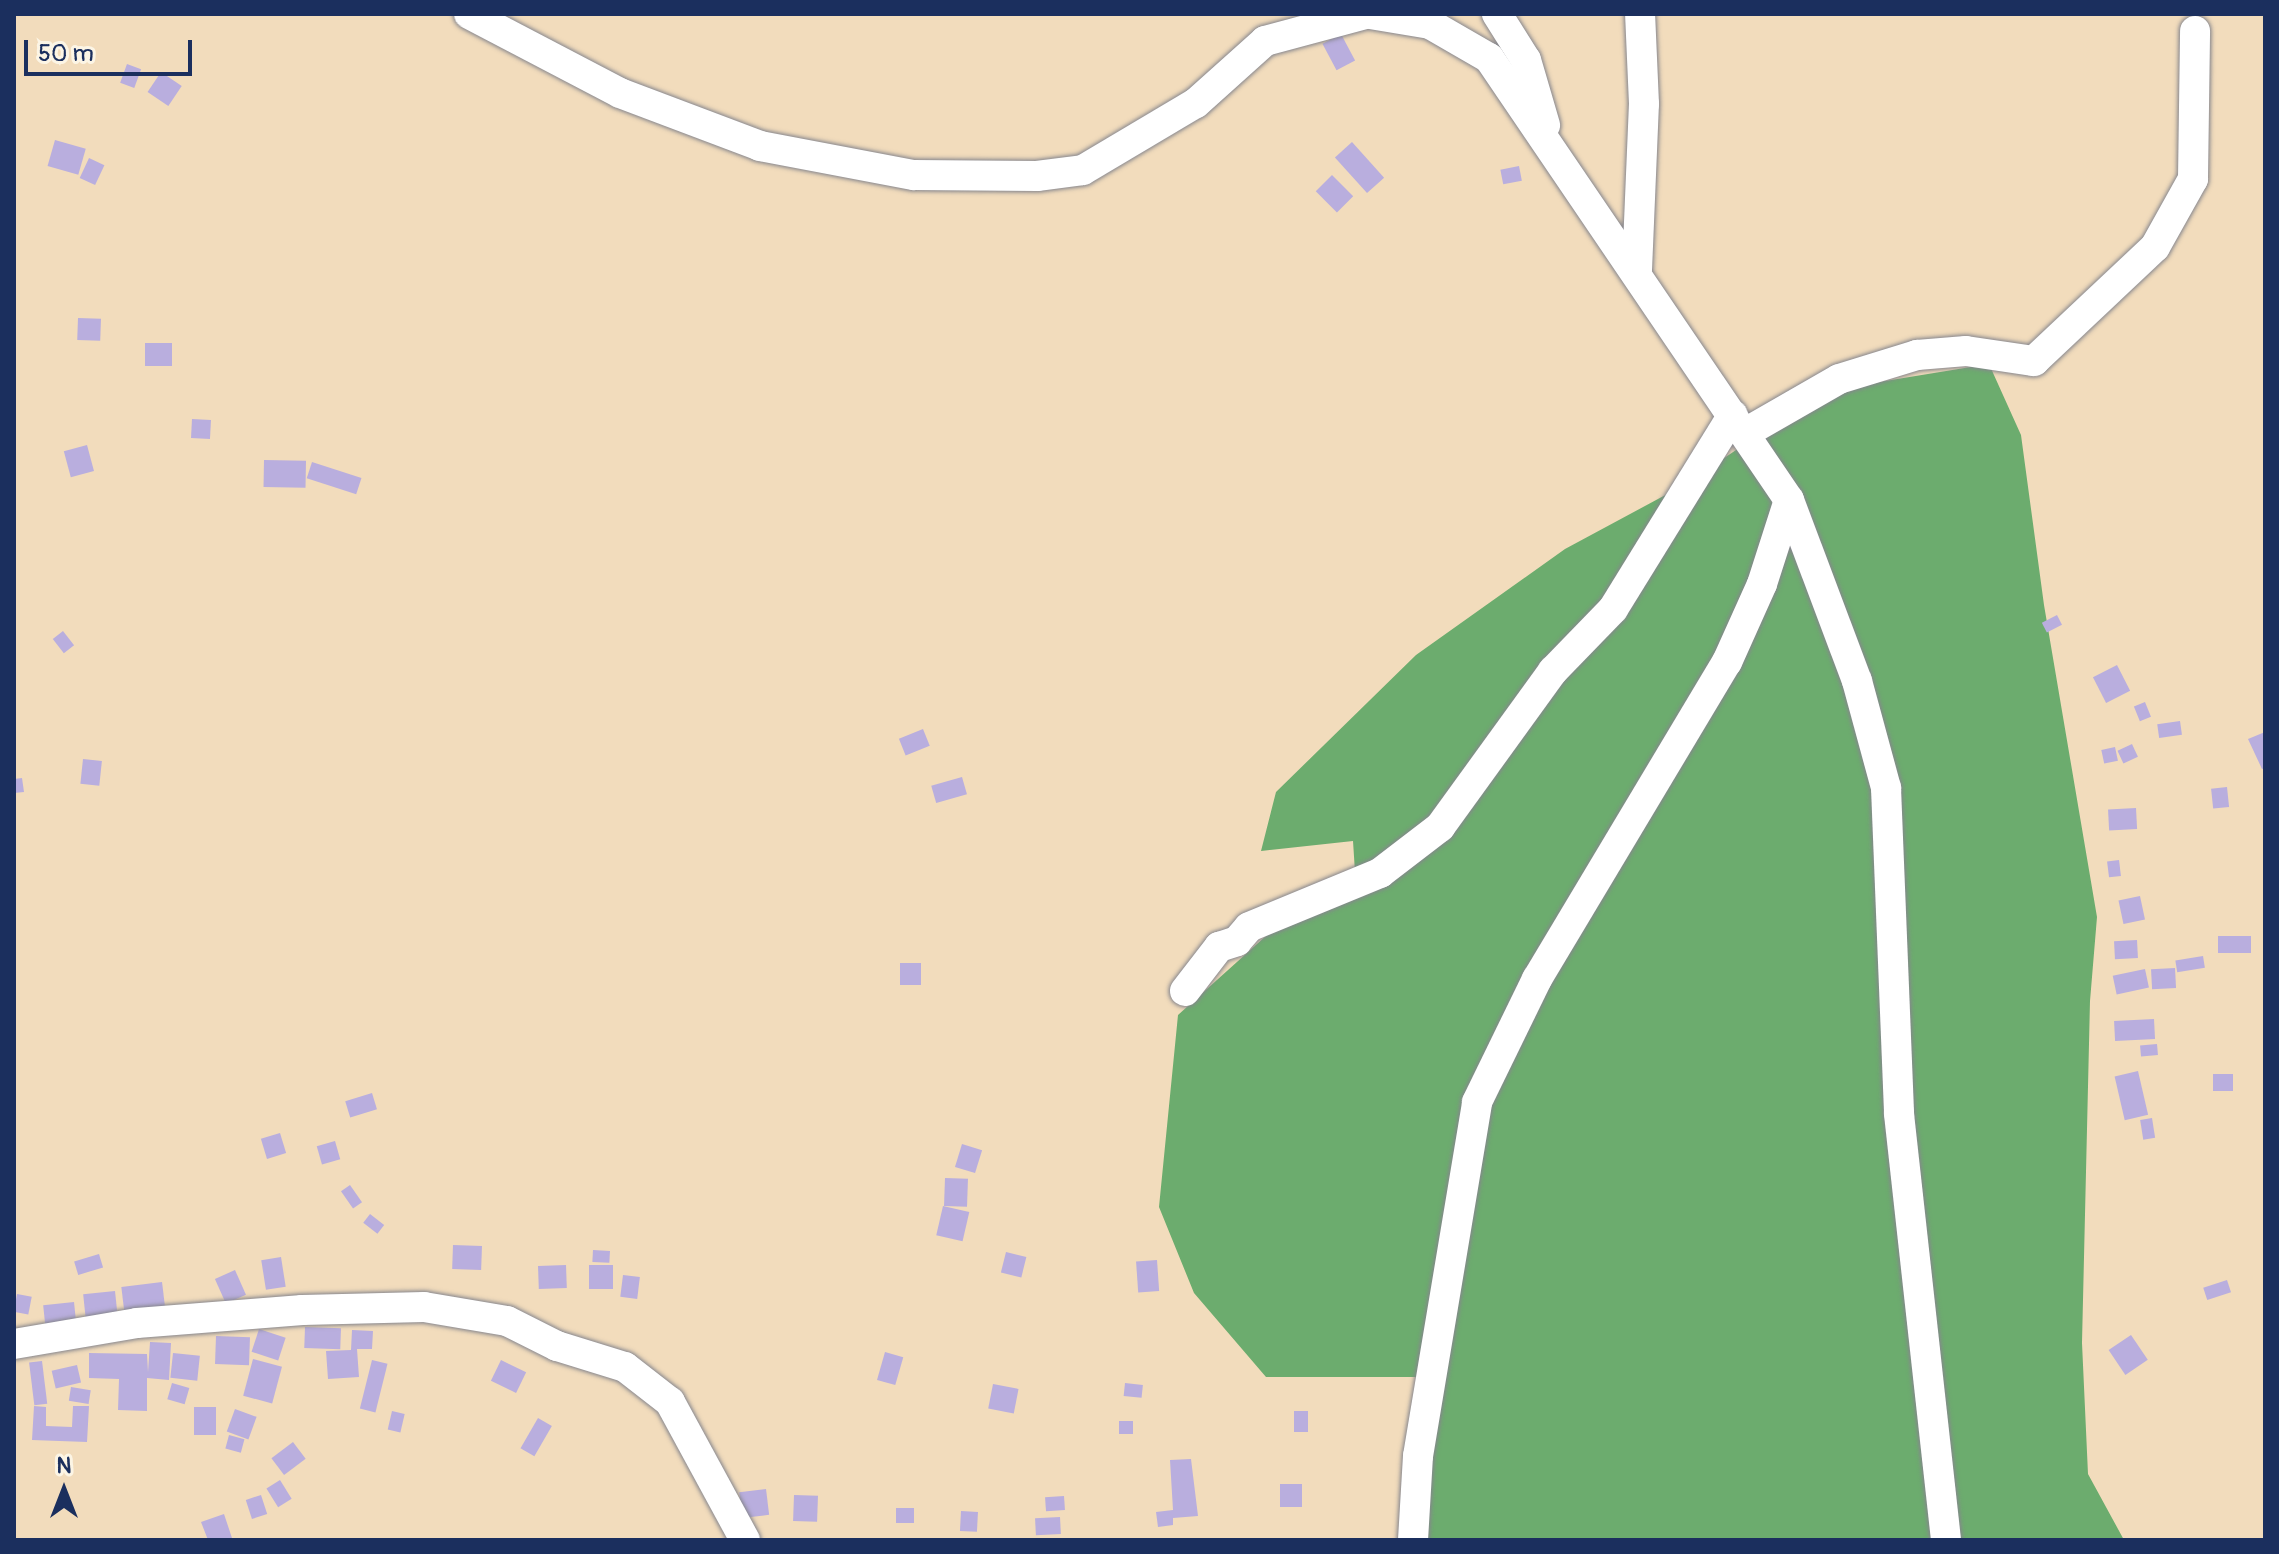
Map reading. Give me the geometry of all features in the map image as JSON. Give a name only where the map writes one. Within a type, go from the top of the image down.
[{"type":"street","points":[[469,14],[620,93],[760,146],[914,175],[1037,176],[1083,170],[1196,103],[1265,41],[1368,14],[1430,24],[1489,58],[1637,270],[1789,500],[1857,681],[1886,788],[1899,1114],[1946,1540]]},
{"type":"street","points":[[1497,14],[1526,60],[1552,148]]},
{"type":"street","points":[[1637,270],[1644,104],[1640,14]]},
{"type":"street","points":[[1185,991],[1219,947],[1237,941],[1249,927],[1380,873],[1440,827],[1553,671],[1613,609],[1739,424],[1839,379],[1917,355],[1966,351],[2034,361],[2155,247],[2193,179],[2195,31]]},
{"type":"street","points":[[1413,1540],[1418,1456],[1477,1102],[1537,979],[1727,662],[1762,584],[1789,500]]},
{"type":"street","points":[[14,1344],[137,1323],[302,1310],[424,1307],[507,1321],[557,1346],[625,1367],[670,1402],[745,1540]]},
{"type":"green space","points":[[1989,364],[2021,435],[2044,605],[2097,917],[2090,1001],[2082,1343],[2088,1474],[2124,1540],[1411,1540],[1434,1377],[1266,1377],[1194,1293],[1159,1207],[1178,1015],[1296,909],[1355,872],[1353,841],[1261,851],[1276,792],[1416,655],[1565,549],[1684,485],[1824,391]]},
{"type":"building","points":[[1341,34],[1355,60],[1337,70],[1322,44]]},
{"type":"building","points":[[127,64],[141,69],[134,88],[120,83]]},
{"type":"building","points":[[161,72],[182,86],[168,106],[148,92]]},
{"type":"building","points":[[55,140],[86,149],[78,175],[48,166]]},
{"type":"building","points":[[1352,142],[1384,178],[1367,193],[1335,157]]},
{"type":"building","points":[[89,158],[104,165],[95,185],[80,178]]},
{"type":"building","points":[[1519,166],[1522,181],[1503,184],[1500,170]]},
{"type":"building","points":[[1332,175],[1353,196],[1337,212],[1316,191]]},
{"type":"building","points":[[78,318],[101,319],[100,341],[77,340]]},
{"type":"building","points":[[145,343],[172,343],[172,366],[145,366]]},
{"type":"building","points":[[192,419],[211,420],[210,439],[191,438]]},
{"type":"building","points":[[87,445],[94,471],[71,477],[64,451]]},
{"type":"building","points":[[264,460],[306,461],[306,488],[264,487]]},
{"type":"building","points":[[312,462],[361,478],[356,494],[307,478]]},
{"type":"building","points":[[2057,615],[2062,625],[2047,633],[2042,623]]},
{"type":"building","points":[[63,631],[74,645],[64,653],[53,639]]},
{"type":"building","points":[[2117,665],[2130,691],[2106,703],[2093,677]]},
{"type":"building","points":[[2145,702],[2151,717],[2140,721],[2134,706]]},
{"type":"building","points":[[2180,721],[2182,735],[2159,738],[2157,724]]},
{"type":"building","points":[[923,729],[930,746],[906,755],[899,739]]},
{"type":"building","points":[[2265,732],[2265,768],[2262,769],[2248,739]]},
{"type":"building","points":[[2132,744],[2138,757],[2123,763],[2117,751]]},
{"type":"building","points":[[2115,747],[2118,761],[2104,764],[2101,750]]},
{"type":"building","points":[[83,759],[102,761],[99,786],[80,784]]},
{"type":"building","points":[[962,777],[967,794],[936,803],[931,786]]},
{"type":"building","points":[[22,778],[24,792],[14,793],[14,779]]},
{"type":"building","points":[[2227,787],[2229,807],[2213,809],[2211,789]]},
{"type":"building","points":[[2136,808],[2137,829],[2109,830],[2108,809]]},
{"type":"building","points":[[2119,860],[2121,876],[2109,877],[2107,861]]},
{"type":"building","points":[[2140,896],[2145,919],[2123,924],[2118,901]]},
{"type":"building","points":[[2218,936],[2251,936],[2251,953],[2218,953]]},
{"type":"building","points":[[2137,940],[2138,958],[2115,959],[2114,941]]},
{"type":"building","points":[[2203,956],[2205,968],[2177,972],[2175,960]]},
{"type":"building","points":[[900,963],[921,963],[921,985],[900,985]]},
{"type":"building","points":[[2175,968],[2176,988],[2152,989],[2151,969]]},
{"type":"building","points":[[2145,969],[2149,988],[2117,994],[2113,976]]},
{"type":"building","points":[[2154,1019],[2155,1039],[2115,1041],[2114,1021]]},
{"type":"building","points":[[2157,1044],[2158,1055],[2141,1056],[2140,1045]]},
{"type":"building","points":[[2138,1071],[2148,1115],[2125,1120],[2115,1076]]},
{"type":"building","points":[[2213,1074],[2233,1074],[2233,1091],[2213,1091]]},
{"type":"building","points":[[372,1093],[377,1109],[350,1117],[345,1101]]},
{"type":"building","points":[[2152,1118],[2155,1138],[2143,1140],[2140,1120]]},
{"type":"building","points":[[280,1133],[286,1153],[267,1159],[261,1139]]},
{"type":"building","points":[[335,1141],[340,1159],[322,1165],[317,1146]]},
{"type":"building","points":[[962,1144],[982,1150],[975,1173],[955,1167]]},
{"type":"building","points":[[945,1178],[968,1179],[967,1207],[944,1206]]},
{"type":"building","points":[[350,1185],[362,1202],[353,1209],[341,1191]]},
{"type":"building","points":[[943,1206],[969,1212],[963,1241],[936,1235]]},
{"type":"building","points":[[370,1214],[384,1225],[377,1234],[363,1223]]},
{"type":"building","points":[[453,1245],[482,1246],[481,1270],[452,1269]]},
{"type":"building","points":[[593,1250],[610,1251],[609,1263],[592,1262]]},
{"type":"building","points":[[1006,1252],[1026,1257],[1021,1277],[1001,1272]]},
{"type":"building","points":[[99,1254],[103,1267],[78,1275],[74,1262]]},
{"type":"building","points":[[281,1257],[286,1287],[266,1290],[261,1260]]},
{"type":"building","points":[[1157,1260],[1159,1291],[1138,1292],[1136,1261]]},
{"type":"building","points":[[566,1265],[567,1288],[539,1289],[538,1266]]},
{"type":"building","points":[[589,1265],[613,1265],[613,1289],[589,1289]]},
{"type":"building","points":[[235,1270],[246,1295],[226,1304],[215,1279]]},
{"type":"building","points":[[623,1275],[640,1277],[637,1299],[620,1297]]},
{"type":"building","points":[[2227,1280],[2231,1292],[2207,1300],[2203,1288]]},
{"type":"building","points":[[162,1282],[165,1308],[124,1313],[121,1287]]},
{"type":"building","points":[[115,1291],[118,1319],[86,1322],[83,1294]]},
{"type":"building","points":[[17,1294],[32,1297],[28,1315],[14,1312]]},
{"type":"building","points":[[74,1302],[76,1322],[45,1325],[43,1305]]},
{"type":"building","points":[[305,1327],[341,1328],[340,1349],[304,1348]]},
{"type":"building","points":[[259,1329],[286,1338],[278,1360],[252,1352]]},
{"type":"building","points":[[352,1330],[373,1331],[372,1349],[357,1349],[359,1377],[328,1379],[326,1351],[351,1350]]},
{"type":"building","points":[[2131,1335],[2148,1360],[2125,1375],[2109,1350]]},
{"type":"building","points":[[216,1336],[250,1337],[249,1365],[215,1364]]},
{"type":"building","points":[[150,1342],[171,1343],[169,1380],[147,1378],[147,1411],[118,1410],[119,1379],[89,1378],[89,1353],[147,1354],[148,1372]]},
{"type":"building","points":[[885,1352],[903,1357],[895,1385],[877,1380]]},
{"type":"building","points":[[173,1353],[200,1356],[197,1381],[170,1378]]},
{"type":"building","points":[[253,1359],[282,1367],[272,1403],[243,1396]]},
{"type":"building","points":[[372,1360],[388,1364],[375,1412],[360,1409]]},
{"type":"building","points":[[501,1360],[526,1372],[516,1393],[491,1381]]},
{"type":"building","points":[[42,1361],[47,1404],[34,1405],[29,1363]]},
{"type":"building","points":[[77,1365],[81,1383],[56,1388],[52,1371]]},
{"type":"building","points":[[172,1383],[189,1388],[185,1404],[167,1399]]},
{"type":"building","points":[[1125,1383],[1143,1385],[1142,1398],[1124,1396]]},
{"type":"building","points":[[993,1384],[1019,1389],[1014,1414],[988,1409]]},
{"type":"building","points":[[71,1387],[91,1390],[89,1404],[69,1401]]},
{"type":"building","points":[[34,1406],[46,1407],[46,1426],[72,1427],[73,1406],[89,1406],[87,1442],[32,1440]]},
{"type":"building","points":[[194,1407],[216,1407],[216,1435],[194,1435]]},
{"type":"building","points":[[235,1409],[257,1417],[248,1439],[227,1432]]},
{"type":"building","points":[[392,1411],[405,1414],[400,1432],[388,1430]]},
{"type":"building","points":[[1294,1411],[1308,1411],[1308,1432],[1294,1432]]},
{"type":"building","points":[[538,1418],[552,1426],[534,1456],[520,1448]]},
{"type":"building","points":[[1119,1421],[1133,1421],[1133,1434],[1119,1434]]},
{"type":"building","points":[[229,1435],[244,1439],[241,1453],[225,1449]]},
{"type":"building","points":[[293,1442],[306,1459],[284,1475],[271,1458]]},
{"type":"building","points":[[1191,1459],[1198,1516],[1173,1518],[1173,1525],[1158,1527],[1156,1512],[1173,1510],[1170,1460]]},
{"type":"building","points":[[280,1480],[292,1499],[278,1507],[266,1488]]},
{"type":"building","points":[[1280,1484],[1302,1484],[1302,1507],[1280,1507]]},
{"type":"building","points":[[766,1489],[769,1515],[742,1518],[739,1492]]},
{"type":"building","points":[[261,1495],[267,1514],[252,1519],[246,1500]]},
{"type":"building","points":[[794,1495],[818,1496],[817,1522],[793,1521]]},
{"type":"building","points":[[1064,1496],[1065,1510],[1046,1511],[1045,1497]]},
{"type":"building","points":[[896,1508],[914,1508],[914,1523],[896,1523]]},
{"type":"building","points":[[961,1511],[978,1512],[977,1532],[960,1531]]},
{"type":"building","points":[[224,1514],[232,1538],[208,1540],[201,1522]]},
{"type":"building","points":[[1060,1517],[1061,1534],[1036,1535],[1035,1518]]}]
